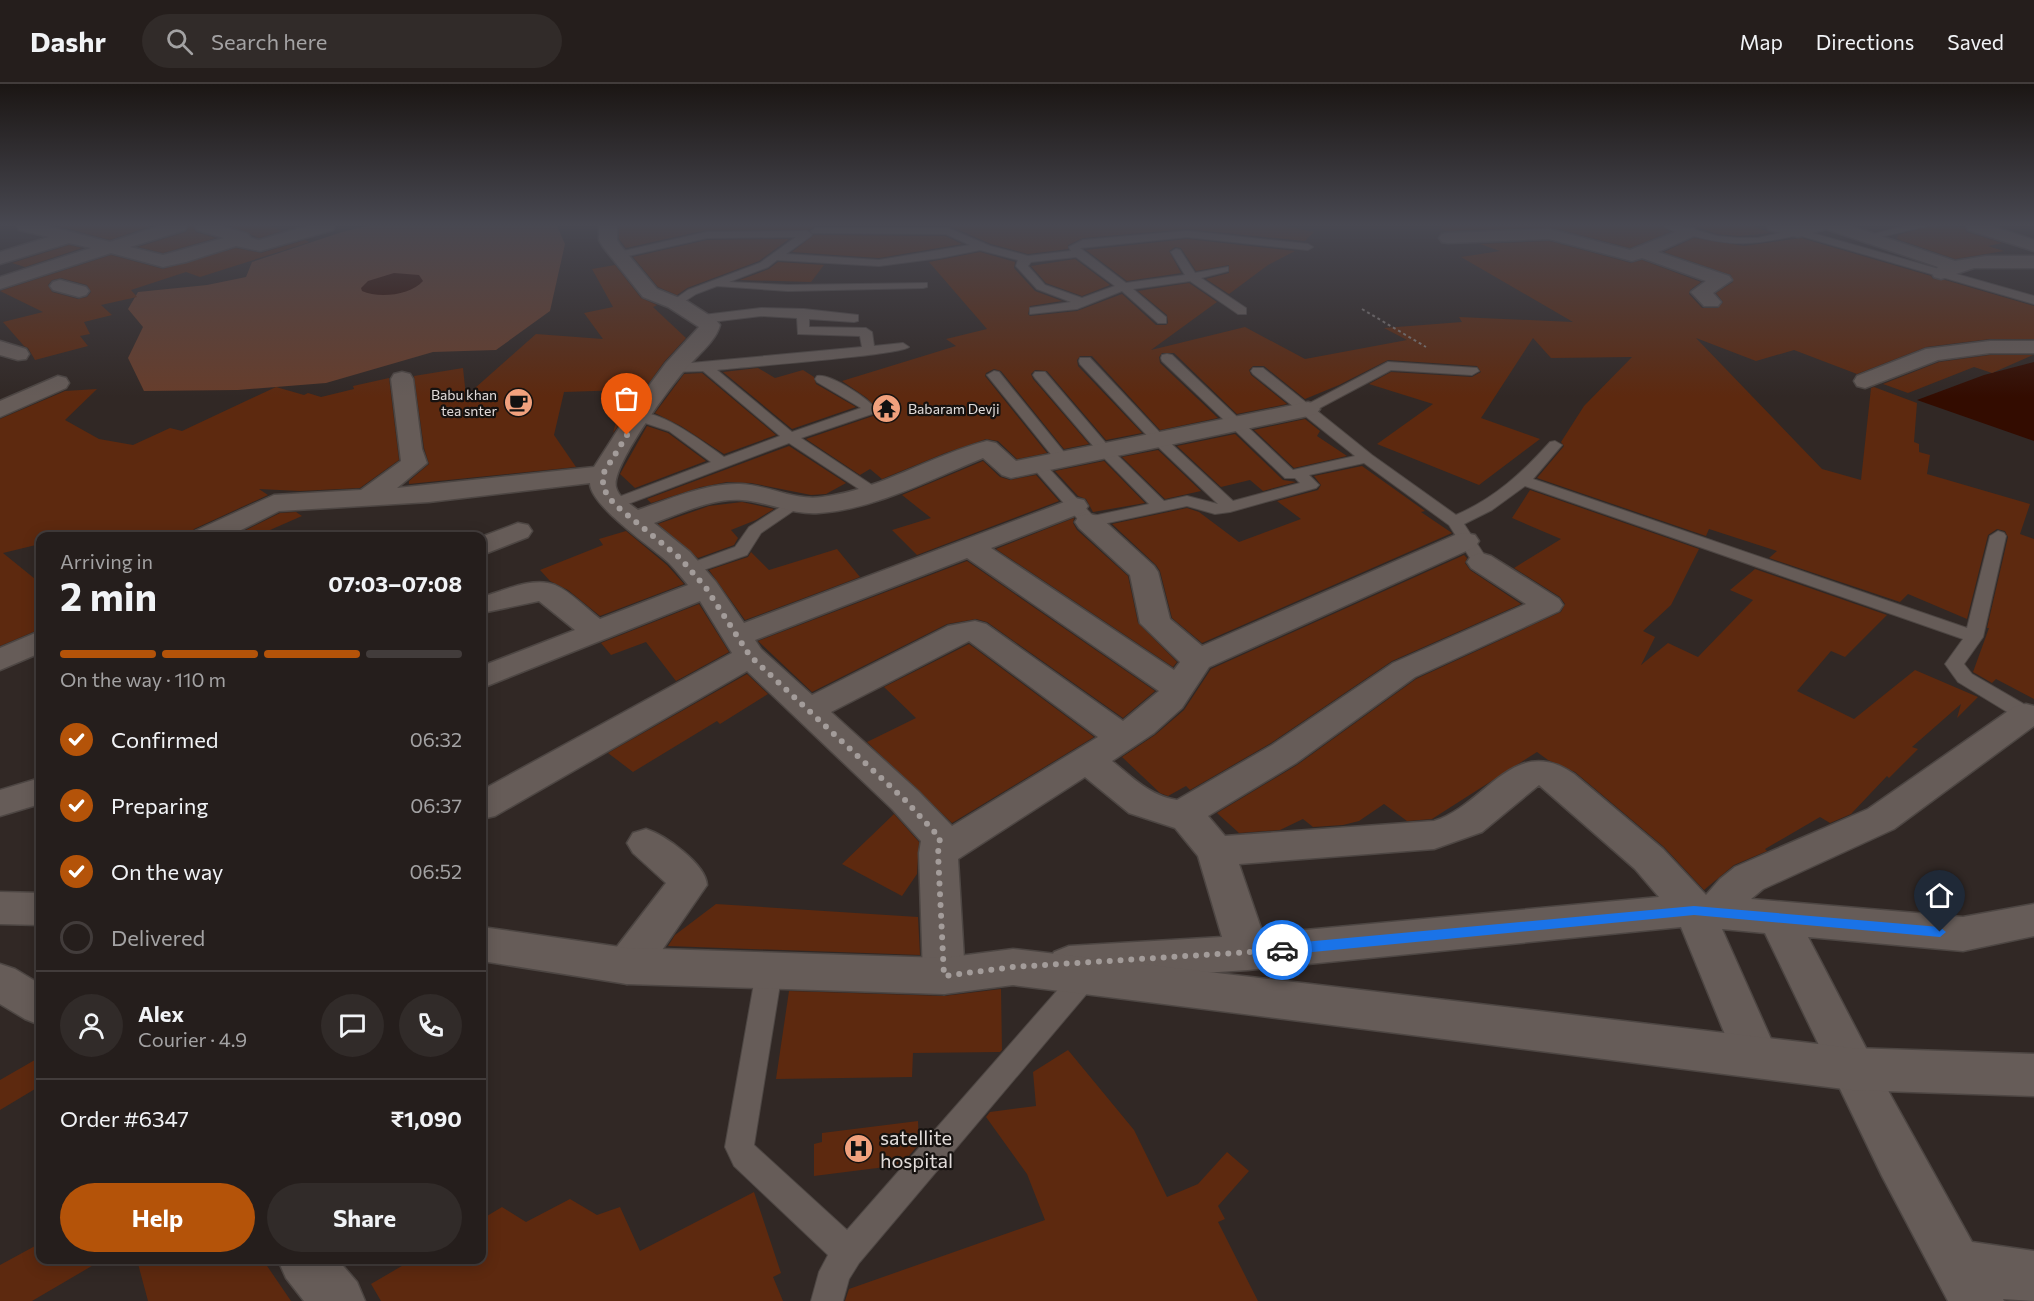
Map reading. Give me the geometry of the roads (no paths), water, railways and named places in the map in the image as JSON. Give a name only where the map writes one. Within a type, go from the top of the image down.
[{"type":"street","points":[[50,283],[79,291]]},
{"type":"street","points":[[642,283],[653,296],[676,303],[680,308],[710,325],[638,416],[603,474],[603,488],[624,512],[680,558],[698,579],[744,646],[905,800],[940,838],[938,853],[944,976]]},
{"type":"street","points":[[1711,302],[1701,292],[1717,283]]},
{"type":"street","points":[[40,292],[60,286]]},
{"type":"street","points":[[0,347],[18,354],[0,361]]},
{"type":"street","points":[[1865,381],[1916,359],[1934,354],[1990,347],[2034,347]]},
{"type":"street","points":[[366,498],[414,463],[409,442],[402,379]]},
{"type":"street","points":[[0,410],[58,383]]},
{"type":"street","points":[[624,512],[731,492],[792,504],[822,505],[873,492],[987,448],[1011,470],[1308,409]]},
{"type":"street","points":[[215,532],[274,503],[429,494],[603,474]]},
{"type":"street","points":[[486,804],[744,646],[971,548],[1082,514],[1144,572],[1155,622],[1198,660]]},
{"type":"street","points":[[486,545],[518,531]]},
{"type":"street","points":[[938,853],[1157,713],[1179,688],[1198,660],[1467,542],[1548,605],[1404,670],[1284,754],[1182,814]]},
{"type":"street","points":[[971,548],[1179,688]]},
{"type":"street","points":[[486,676],[597,632],[698,579]]},
{"type":"street","points":[[486,605],[527,593],[546,592],[597,632]]},
{"type":"street","points":[[809,710],[959,633],[975,631],[1122,737]]},
{"type":"street","points":[[0,660],[36,644]]},
{"type":"street","points":[[1705,911],[1749,878],[1881,819],[2030,717]]},
{"type":"street","points":[[1086,759],[1142,804],[1159,811],[1182,814],[1195,824],[1216,851],[1248,953]]},
{"type":"street","points":[[1216,851],[1434,835],[1454,829],[1472,819],[1524,777],[1538,771],[1561,783],[1705,911],[1756,1057]]},
{"type":"street","points":[[0,803],[36,792]]},
{"type":"street","points":[[627,966],[687,885],[687,878],[681,871],[646,843]]},
{"type":"street","points":[[0,908],[36,909]]},
{"type":"street","points":[[486,945],[627,966],[944,976],[1013,967],[1248,953],[1705,911],[1963,934],[2034,920]]},
{"type":"street","points":[[1778,918],[1963,1291],[2034,1277]]},
{"type":"street","points":[[1013,967],[1852,1069],[2034,1075]]},
{"type":"street","points":[[0,982],[36,1004]]},
{"type":"street","points":[[307,1264],[338,1301]]},
{"type":"lane","points":[[676,303],[692,292],[718,283]]},
{"type":"lane","points":[[1036,283],[1048,290],[1084,303]]},
{"type":"lane","points":[[1118,283],[1162,320]]},
{"type":"lane","points":[[1034,310],[1084,303],[1100,294],[1124,287],[1156,283]]},
{"type":"lane","points":[[1199,283],[1242,311]]},
{"type":"lane","points":[[1986,283],[2034,300]]},
{"type":"lane","points":[[712,285],[788,288],[923,285]]},
{"type":"lane","points":[[703,319],[746,312],[854,318]]},
{"type":"lane","points":[[804,314],[802,331],[866,332],[869,352]]},
{"type":"lane","points":[[674,368],[706,367],[903,347]]},
{"type":"lane","points":[[1167,358],[1290,475],[1367,458]]},
{"type":"lane","points":[[1085,361],[1159,440],[1230,507]]},
{"type":"lane","points":[[1308,409],[1388,366],[1397,364],[1468,370]]},
{"type":"lane","points":[[706,367],[789,438],[873,492]]},
{"type":"lane","points":[[1258,371],[1308,409],[1467,542],[1491,506],[1524,481],[1555,445]]},
{"type":"lane","points":[[994,375],[1063,460]]},
{"type":"lane","points":[[1040,375],[1105,451],[1161,507]]},
{"type":"lane","points":[[624,512],[722,463],[870,410],[865,404],[822,379]]},
{"type":"lane","points":[[638,416],[674,428],[722,463]]},
{"type":"lane","points":[[1038,465],[1082,514],[1161,507],[1187,501],[1215,509],[1230,507],[1311,485],[1298,473]]},
{"type":"lane","points":[[1524,481],[1974,637]]},
{"type":"lane","points":[[698,579],[741,551],[755,530],[792,504]]},
{"type":"lane","points":[[1998,536],[1974,637],[1954,664],[1958,671],[2030,717]]},
{"type":"lane","points":[[769,972],[739,1147],[753,1165],[848,1252]]},
{"type":"lane","points":[[827,1301],[835,1272],[848,1252],[1086,976]]},
{"type":"place","name":"Babu khan tea snter","points":[[518,403]]},
{"type":"place","name":"Babaram Devji","points":[[887,409]]},
{"type":"place","name":"satellite hospital","points":[[859,1149]]}]
